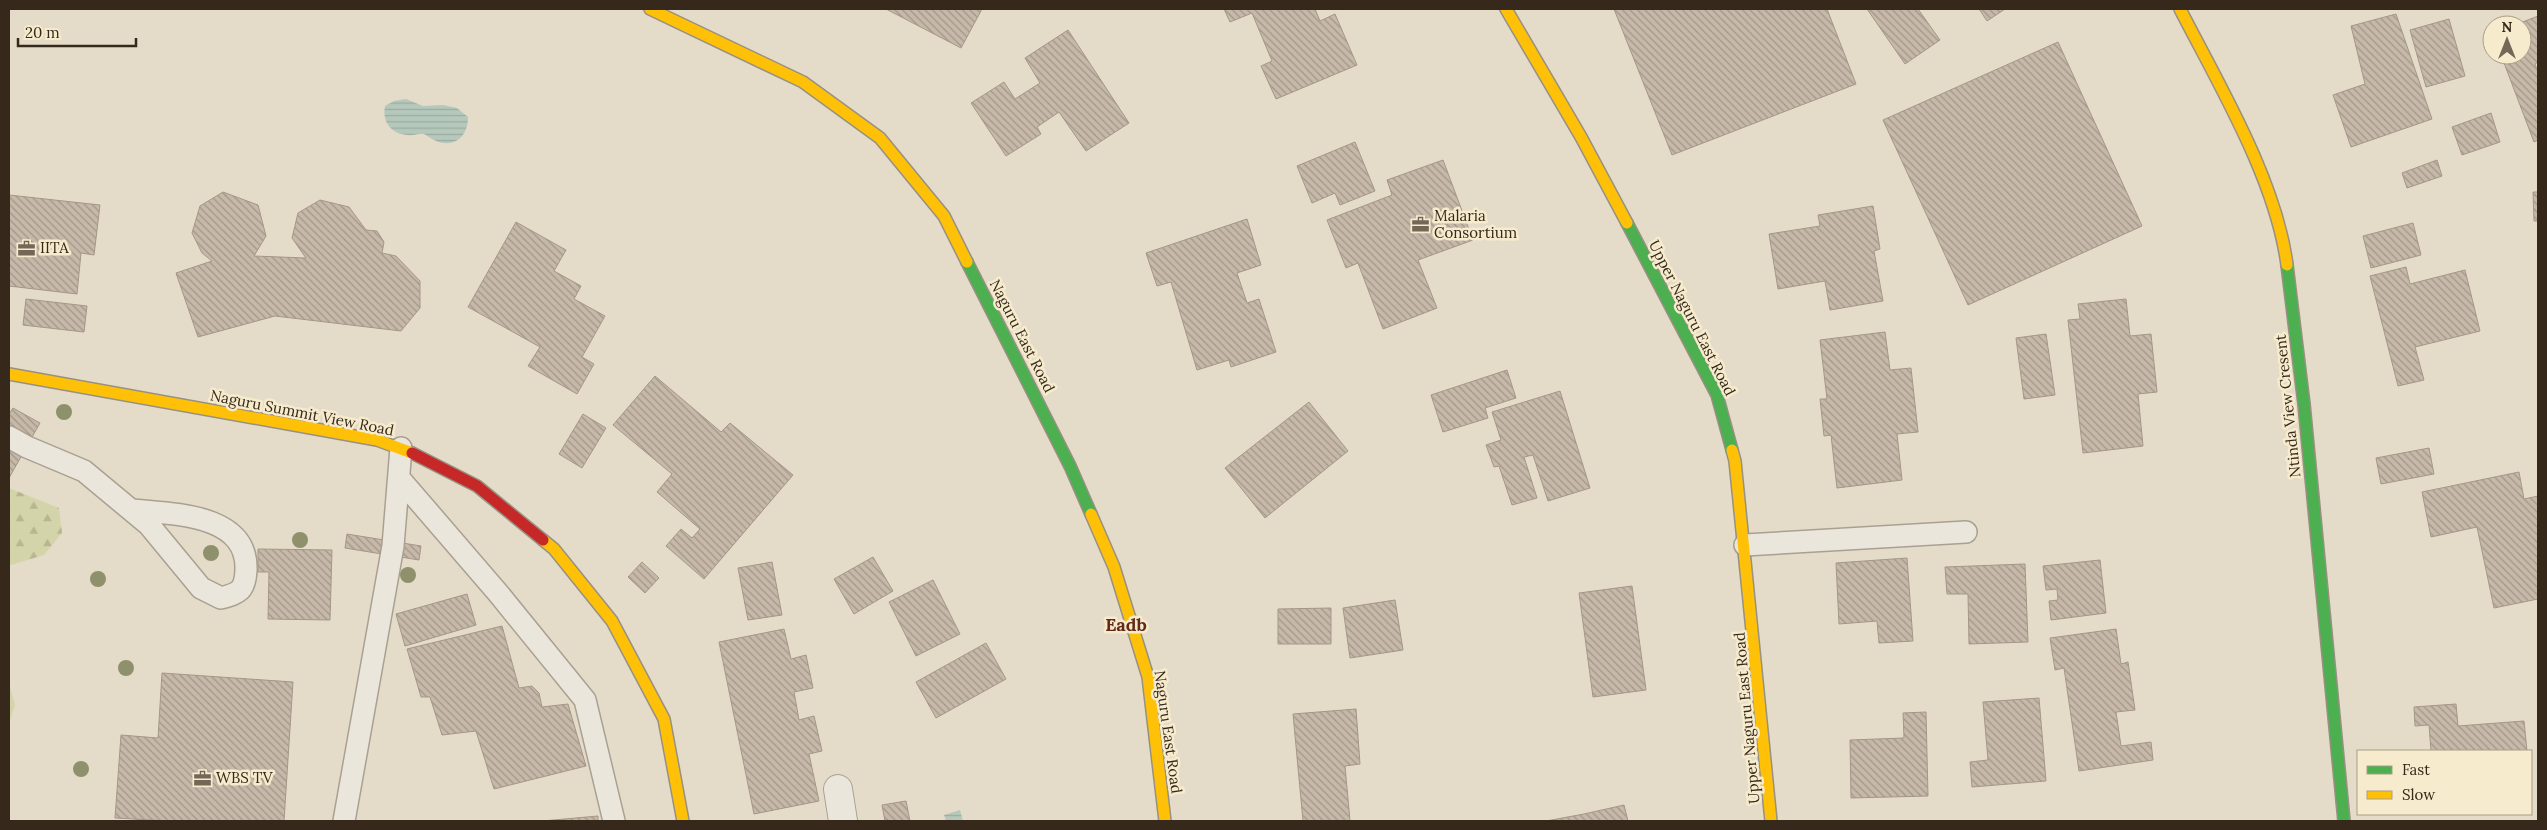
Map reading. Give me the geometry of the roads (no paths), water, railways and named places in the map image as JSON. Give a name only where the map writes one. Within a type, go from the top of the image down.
[{"type":"street","name":"Naguru East Road","points":[[650,9],[682,22],[803,82],[880,138],[944,216],[1070,466],[1114,567],[1148,677],[1165,821]]},
{"type":"street","name":"Upper Naguru East Road","points":[[1506,9],[1590,154],[1679,319],[1716,396],[1736,461],[1772,821]]},
{"type":"street","name":"Ntinda View Cresent","points":[[2180,9],[2248,143],[2283,235],[2304,404],[2344,821]]},
{"type":"street","name":"Naguru Summit View Road","points":[[9,374],[368,438],[401,448],[477,486],[554,549],[612,622],[664,719],[683,821]]},
{"type":"street","points":[[838,789],[844,821]]},
{"type":"lane","points":[[9,437],[27,447],[84,471],[149,525],[201,588],[220,598],[238,593],[245,582],[246,562],[237,542],[223,527],[185,516],[132,510]]},
{"type":"lane","points":[[344,821],[393,546],[401,448]]},
{"type":"lane","points":[[399,478],[498,593],[585,700],[614,821]]},
{"type":"lane","points":[[1745,545],[1966,532]]},
{"type":"place","name":"Malaria Consortium","points":[[1420,225]]},
{"type":"place","name":"IITA","points":[[26,248]]},
{"type":"place","name":"WBS TV","points":[[202,778]]},
{"type":"district","name":"Eadb","points":[[1126,625]]}]
